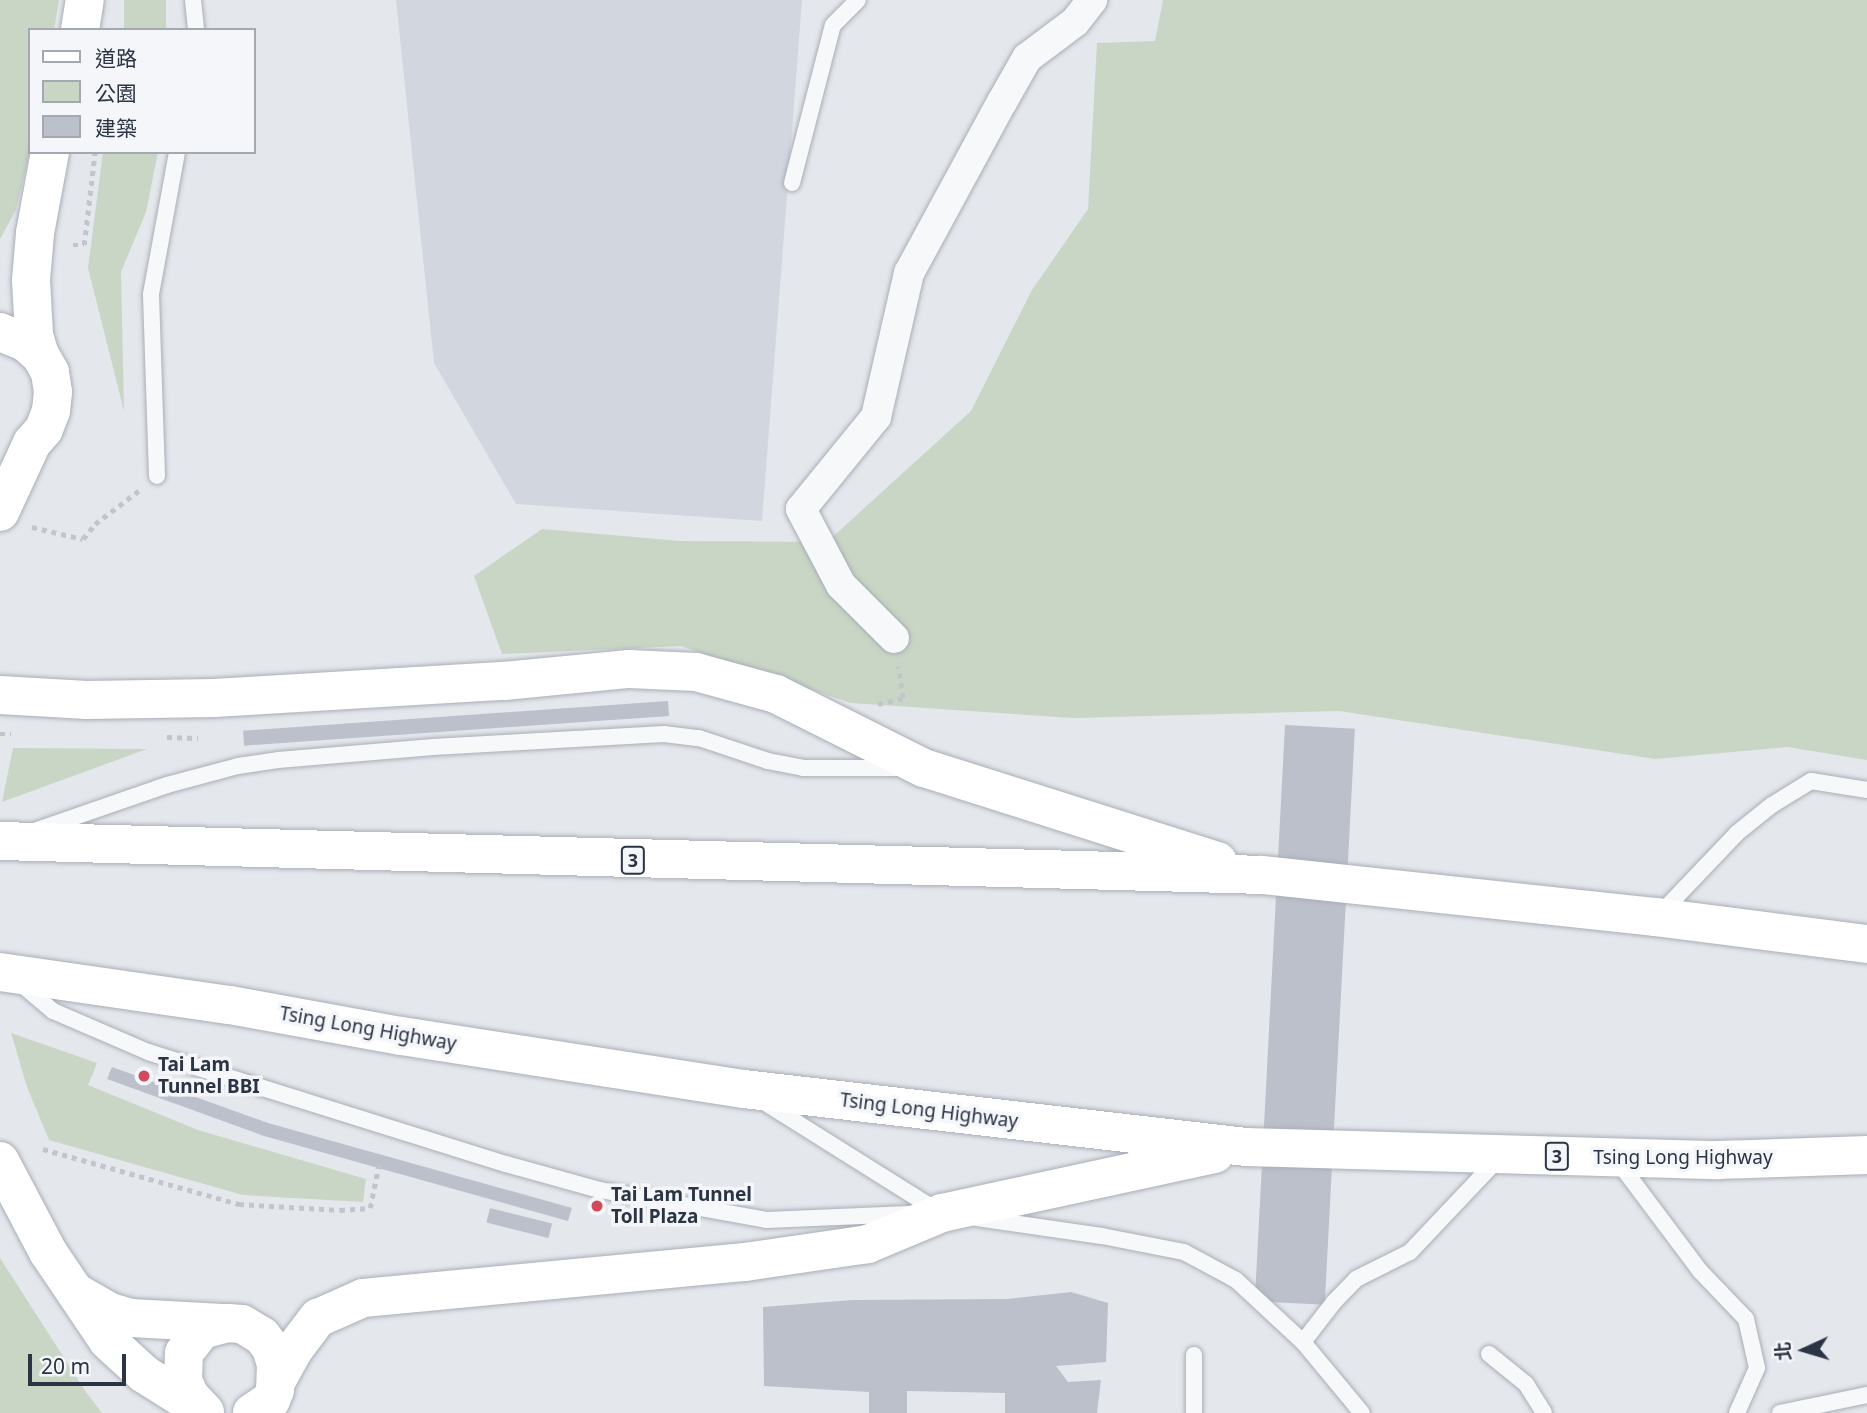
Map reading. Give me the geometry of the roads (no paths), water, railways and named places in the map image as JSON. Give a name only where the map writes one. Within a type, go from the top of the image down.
[{"type":"main road","points":[[59,28],[63,0]]},
{"type":"main road","points":[[80,28],[85,0]]},
{"type":"main road","points":[[40,355],[31,311],[37,226],[50,154]]},
{"type":"main road","points":[[0,311],[21,277],[37,226]]},
{"type":"main road","points":[[0,332],[25,342],[40,355],[50,372],[53,392],[51,411],[44,429],[16,450],[16,520]]},
{"type":"main road","points":[[0,695],[86,700],[215,698],[504,681],[629,669],[696,672],[776,694],[924,768],[1262,875]]},
{"type":"main road","name":"3","points":[[2,841],[1262,875],[1867,944]]},
{"type":"main road","name":"Tsing Long Highway","points":[[4,972],[230,1005],[401,1036],[744,1089],[1246,1147],[1718,1160],[1867,1155]]},
{"type":"main road","points":[[271,1399],[295,1348],[318,1318],[363,1298],[745,1262],[869,1244],[943,1213],[1246,1147]]},
{"type":"main road","points":[[0,1161],[48,1252],[107,1341],[168,1391],[205,1412]]},
{"type":"main road","points":[[77,1293],[110,1312],[131,1318],[242,1324],[262,1336],[271,1348],[271,1399]]},
{"type":"main road","points":[[205,1412],[190,1396],[183,1381],[184,1353],[202,1330],[228,1323]]},
{"type":"street","points":[[894,638],[841,586],[801,509],[876,417],[909,273],[1027,58],[1075,22],[1092,0]]},
{"type":"lane","points":[[193,0],[196,28]]},
{"type":"lane","points":[[792,183],[834,25],[858,0]]},
{"type":"lane","points":[[157,477],[150,294],[177,154]]},
{"type":"lane","points":[[2,841],[167,785],[238,766],[334,755],[664,734],[699,738],[768,761],[803,768],[924,768]]},
{"type":"lane","points":[[1657,918],[1737,833],[1772,805],[1811,782],[1867,790]]},
{"type":"lane","points":[[4,972],[53,1012],[148,1052],[506,1164],[600,1190],[766,1220],[943,1213],[1102,1236],[1184,1252],[1236,1280],[1303,1342],[1362,1413]]},
{"type":"lane","points":[[744,1089],[943,1213]]},
{"type":"lane","points":[[1303,1342],[1356,1279],[1410,1252],[1501,1155]]},
{"type":"lane","points":[[1615,1158],[1700,1271],[1746,1319],[1757,1368],[1737,1413]]},
{"type":"lane","points":[[1489,1354],[1526,1384],[1544,1413]]},
{"type":"lane","points":[[1194,1355],[1194,1413]]},
{"type":"lane","points":[[1780,1413],[1867,1395]]},
{"type":"place","name":"Tai Lam Tunnel BBI","points":[[144,1076]]},
{"type":"place","name":"Tai Lam Tunnel Toll Plaza","points":[[597,1206]]}]
